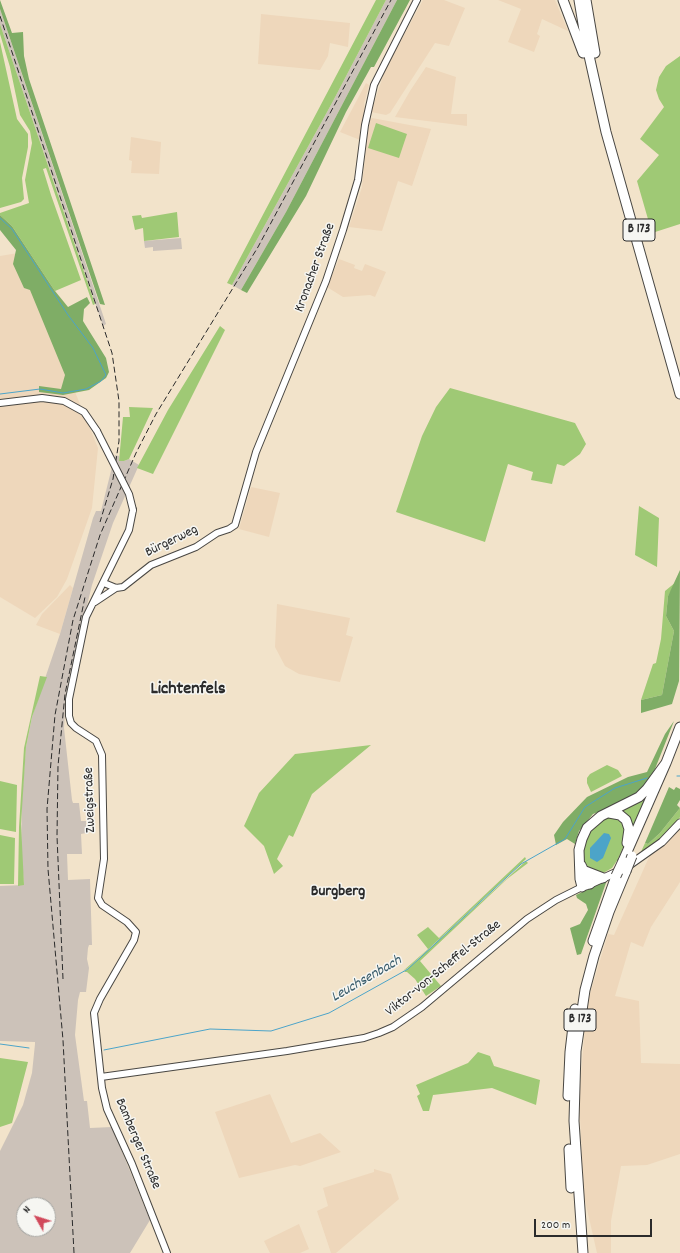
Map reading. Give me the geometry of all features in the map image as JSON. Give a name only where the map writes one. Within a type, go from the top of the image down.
[{"type":"highway","points":[[563,0],[595,86]]},
{"type":"highway","name":"B 173","points":[[579,0],[595,86],[619,181],[680,394]]},
{"type":"highway","name":"B 173","points":[[586,0],[593,45],[613,133],[680,372]]},
{"type":"highway","name":"B 173","points":[[577,1253],[574,1177],[568,1096],[572,1028],[587,959],[616,876],[666,763],[680,726]]},
{"type":"highway","name":"B 173","points":[[574,1177],[574,1098],[576,1051],[581,1015],[594,956],[609,912],[680,744]]},
{"type":"highway","points":[[586,886],[579,850],[584,833],[594,820],[639,797],[647,789],[666,763]]},
{"type":"highway","points":[[609,813],[623,817],[628,825],[629,835],[623,861]]},
{"type":"highway","points":[[583,867],[603,878]]},
{"type":"highway","name":"B 173","points":[[575,1199],[583,1253]]},
{"type":"main road","name":"Viktor-von-Scheffel-Straße","points":[[586,886],[626,867],[647,853],[662,842],[680,823]]},
{"type":"street","name":"Kronacher Straße","points":[[232,527],[236,523],[256,452],[326,281],[341,237],[358,180],[365,125],[374,85],[417,0]]},
{"type":"street","points":[[0,402],[42,398],[64,401],[84,412],[97,431],[129,494],[133,510],[132,522],[104,583],[93,602]]},
{"type":"street","name":"Bürgerweg","points":[[93,602],[116,588],[126,585],[152,565],[196,547],[217,533],[232,527]]},
{"type":"street","points":[[104,583],[116,588]]},
{"type":"street","name":"Zweigstraße","points":[[93,602],[86,618],[81,637],[69,699],[69,716],[71,723],[76,728],[96,741],[102,754],[104,859],[98,898],[102,905],[127,922],[136,932]]},
{"type":"street","name":"Viktor-von-Scheffel-Straße","points":[[101,1076],[279,1052],[364,1038],[379,1033],[404,1020],[422,1007],[527,919],[551,903],[586,886]]},
{"type":"street","name":"Bamberger Straße","points":[[136,932],[134,940],[100,999],[94,1013],[101,1076],[107,1109],[132,1164],[167,1253]]},
{"type":"shaded area","points":[[386,0],[397,0],[286,212],[241,290],[232,285],[332,103]]},
{"type":"shaded area","points":[[423,0],[444,0],[465,8],[449,46],[435,43],[390,113],[386,115],[371,112],[385,70]]},
{"type":"shaded area","points":[[498,0],[555,0],[568,31],[542,19],[537,34],[540,36],[534,52],[508,42],[521,9]]},
{"type":"shaded area","points":[[0,9],[106,324],[103,326],[0,24]]},
{"type":"shaded area","points":[[261,14],[350,23],[348,47],[330,43],[328,56],[320,70],[258,64]]},
{"type":"shaded area","points":[[426,67],[456,77],[451,114],[467,114],[467,126],[395,117]]},
{"type":"shaded area","points":[[366,83],[369,85],[364,104],[365,108],[360,140],[340,132]]},
{"type":"shaded area","points":[[372,118],[431,129],[412,186],[398,181],[382,231],[349,227],[362,187],[369,121]]},
{"type":"shaded area","points":[[131,137],[161,142],[159,174],[131,173],[132,161],[129,160]]},
{"type":"shaded area","points":[[181,238],[182,249],[153,251],[153,247],[145,248],[144,241]]},
{"type":"shaded area","points":[[18,253],[98,448],[92,508],[67,579],[57,597],[35,618],[0,597],[0,256]]},
{"type":"shaded area","points":[[339,259],[355,265],[354,268],[362,271],[365,264],[386,272],[375,297],[370,295],[343,297],[327,287]]},
{"type":"shaded area","points":[[115,455],[119,456],[119,461],[129,459],[139,465],[113,523],[92,585],[69,679],[64,728],[72,800],[73,803],[79,803],[81,821],[86,821],[86,833],[81,834],[82,854],[67,854],[68,880],[90,879],[92,945],[89,945],[88,948],[87,959],[89,968],[86,992],[80,992],[78,1000],[75,1035],[84,1101],[87,1101],[90,1128],[112,1127],[150,1220],[130,1253],[0,1253],[0,1151],[23,1105],[32,1073],[35,1042],[0,1041],[0,886],[24,885],[21,848],[22,799],[26,747],[32,717],[60,634],[96,511],[101,511]]},
{"type":"shaded area","points":[[251,487],[280,493],[269,537],[239,529]]},
{"type":"shaded area","points":[[70,585],[73,588],[60,634],[36,625],[42,614]]},
{"type":"shaded area","points":[[277,604],[350,618],[346,635],[353,637],[340,682],[299,674],[285,666],[275,647]]},
{"type":"shaded area","points":[[680,829],[680,882],[651,927],[643,947],[631,942],[615,996],[639,1001],[641,1063],[680,1064],[680,1154],[647,1165],[621,1166],[611,1221],[611,1253],[597,1253],[584,1196],[579,1098],[589,997],[608,934],[614,935],[650,855]]},
{"type":"shaded area","points":[[270,1094],[291,1143],[320,1133],[341,1152],[300,1166],[295,1165],[239,1178],[215,1112]]},
{"type":"shaded area","points":[[374,1169],[391,1174],[399,1199],[336,1253],[331,1253],[317,1211],[328,1206],[323,1188],[374,1172]]},
{"type":"shaded area","points":[[299,1224],[309,1249],[300,1253],[270,1253],[264,1241]]},
{"type":"green space","points":[[0,0],[12,33],[23,32],[24,56],[29,79],[105,305],[100,304],[0,9]]},
{"type":"green space","points":[[376,0],[386,0],[332,103],[232,285],[227,283]]},
{"type":"green space","points":[[397,0],[410,0],[374,67],[371,67],[346,112],[306,196],[247,293],[241,290],[286,212]]},
{"type":"green space","points":[[0,24],[95,304],[93,305],[46,168],[43,169],[51,195],[81,280],[55,291],[12,226],[0,215],[0,213],[29,203],[25,180],[32,143],[30,131],[20,115],[10,67],[0,34]]},
{"type":"green space","points":[[0,42],[17,119],[28,134],[28,147],[22,178],[24,199],[21,202],[0,208]]},
{"type":"green space","points":[[680,56],[680,224],[652,233],[637,181],[659,155],[640,139],[664,107],[656,90],[659,77],[666,66]]},
{"type":"green space","points":[[376,123],[407,134],[399,158],[368,148]]},
{"type":"green space","points":[[177,212],[179,237],[144,241],[143,228],[135,230],[132,216],[141,215],[142,218]]},
{"type":"green space","points":[[0,215],[12,226],[55,291],[68,307],[87,297],[90,303],[84,309],[83,321],[106,358],[109,372],[106,378],[89,390],[63,395],[39,392],[39,386],[61,389],[65,375],[30,290],[24,288],[13,264],[16,250],[0,230]]},
{"type":"green space","points":[[220,326],[225,330],[153,474],[137,468],[168,410]]},
{"type":"green space","points":[[450,388],[575,423],[586,444],[580,454],[564,466],[557,464],[552,484],[531,480],[533,472],[508,464],[485,542],[396,512],[422,436],[436,407]]},
{"type":"green space","points":[[129,407],[153,408],[129,459],[119,461],[123,417],[130,417]]},
{"type":"green space","points":[[639,506],[659,518],[657,567],[635,555]]},
{"type":"green space","points":[[680,570],[679,681],[672,704],[641,713],[641,700],[662,695],[674,631],[666,616],[668,596]]},
{"type":"green space","points":[[676,582],[668,596],[666,616],[674,631],[662,695],[641,700],[653,664],[656,663],[661,639],[665,591]]},
{"type":"green space","points":[[40,676],[47,677],[32,717],[26,747],[21,824],[24,885],[18,886],[19,827],[24,748]]},
{"type":"green space","points":[[674,721],[653,774],[645,786],[634,796],[619,805],[593,814],[579,831],[575,844],[567,839],[556,845],[554,835],[563,822],[587,797],[628,777],[647,772],[665,734]]},
{"type":"green space","points":[[371,745],[312,794],[293,837],[289,835],[277,859],[283,866],[274,874],[264,846],[244,826],[259,793],[295,754]]},
{"type":"green space","points":[[607,765],[618,770],[622,776],[591,792],[587,783],[587,778],[590,774]]},
{"type":"green space","points":[[0,781],[17,785],[16,832],[0,829]]},
{"type":"green space","points":[[669,787],[674,790],[676,787],[680,789],[680,800],[677,805],[680,808],[660,833],[648,844],[645,843]]},
{"type":"green space","points":[[648,794],[633,829],[617,810]]},
{"type":"green space","points":[[680,808],[680,817],[677,823],[640,854],[645,843],[648,844],[660,833]]},
{"type":"green space","points":[[616,816],[626,825],[625,843],[618,859],[612,868],[605,872],[600,873],[589,870],[583,862],[585,836],[603,818]]},
{"type":"green space","points":[[0,835],[15,838],[14,884],[0,884]]},
{"type":"green space","points":[[525,857],[526,859],[408,968],[403,971],[428,949],[417,935],[428,927],[439,938]]},
{"type":"green space","points":[[526,861],[528,863],[507,879],[420,961],[441,986],[426,996],[415,979],[407,972],[404,972]]},
{"type":"green space","points":[[607,880],[581,954],[577,955],[570,928],[580,924],[588,910],[586,904],[577,898],[576,895]]},
{"type":"green space","points":[[478,1052],[490,1056],[494,1066],[540,1080],[536,1105],[492,1088],[433,1095],[429,1111],[423,1111],[417,1096],[420,1094],[416,1085],[468,1063]]},
{"type":"green space","points":[[0,1058],[28,1062],[12,1123],[0,1127]]},
{"type":"water","points":[[604,833],[609,834],[611,838],[603,858],[597,862],[590,858],[590,848]]},
{"type":"waterway","points":[[0,218],[12,229],[68,315],[93,348],[106,375],[101,381],[86,389],[63,393],[40,389],[0,394]]},
{"type":"waterway","name":"Leuchsenbach","points":[[104,1050],[210,1029],[271,1031],[329,1013],[408,969],[521,864],[565,839],[585,807],[615,788],[647,778]]},
{"type":"waterway","points":[[0,1044],[29,1048]]},
{"type":"railway","points":[[74,1253],[63,1040],[48,869],[47,809],[55,715],[73,620],[100,535],[136,453],[156,414],[258,247],[391,0]]},
{"type":"railway","points":[[0,16],[112,353],[119,401],[119,441],[113,479],[100,522]]},
{"type":"railway","points":[[63,979],[57,836],[58,766],[65,694],[85,597]]},
{"type":"district","name":"Lichtenfels","points":[[188,691]]},
{"type":"district","name":"Burgberg","points":[[338,893]]}]
